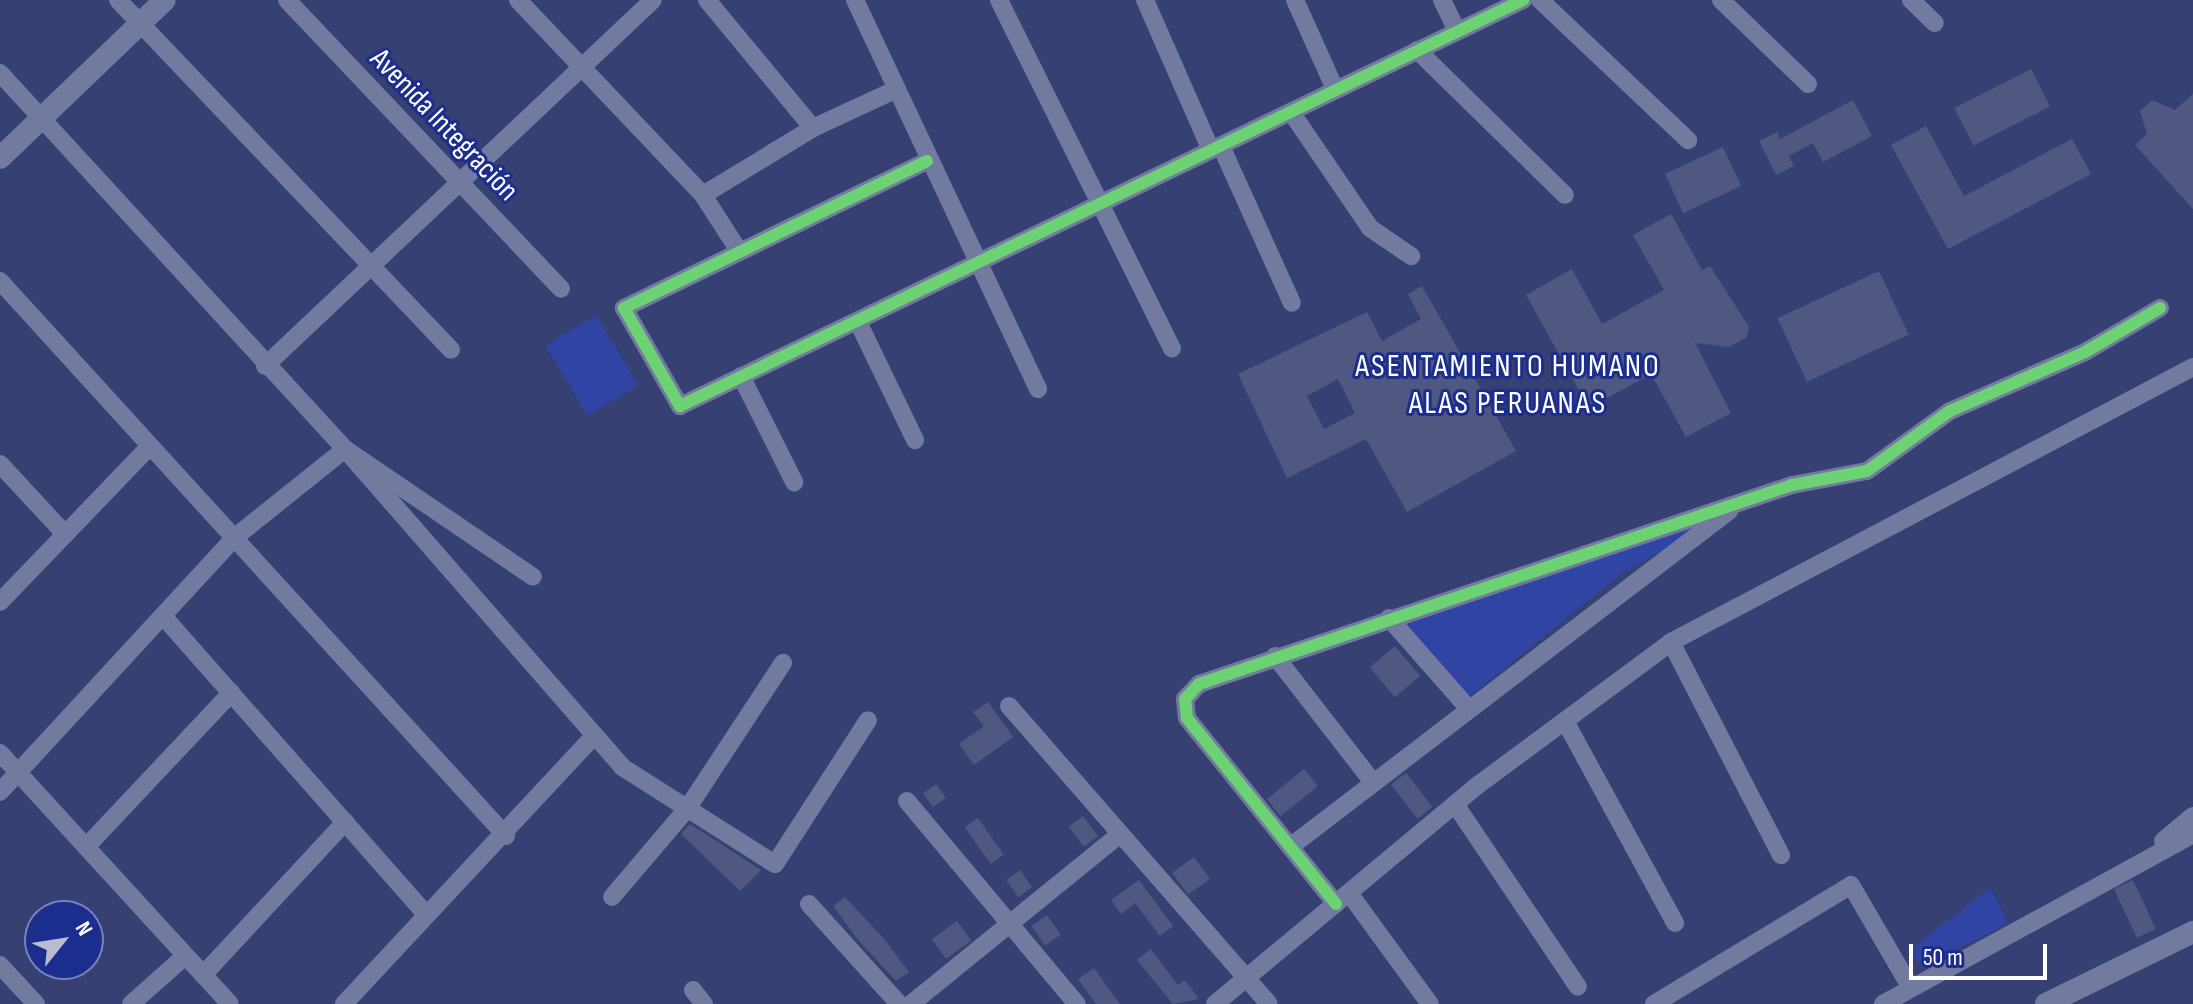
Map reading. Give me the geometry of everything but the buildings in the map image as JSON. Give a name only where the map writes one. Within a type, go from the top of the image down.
[{"type":"street","points":[[118,0],[451,350]]},
{"type":"street","points":[[0,158],[165,0]]},
{"type":"street","name":"Avenida Integración","points":[[287,0],[561,289]]},
{"type":"street","points":[[518,0],[577,67],[703,195],[739,251]]},
{"type":"street","points":[[265,366],[369,262],[653,0]]},
{"type":"street","points":[[707,0],[813,128]]},
{"type":"street","points":[[855,0],[977,268],[1038,389]]},
{"type":"street","points":[[999,0],[1097,205],[1172,348]]},
{"type":"street","points":[[1145,0],[1292,303]]},
{"type":"street","points":[[1295,0],[1335,89]]},
{"type":"street","points":[[1442,0],[1457,31]]},
{"type":"street","points":[[927,161],[624,308],[680,406],[977,268],[1097,205],[1523,0]]},
{"type":"street","points":[[1540,0],[1688,140]]},
{"type":"street","points":[[1721,0],[1808,84]]},
{"type":"street","points":[[1911,0],[1935,23]]},
{"type":"street","points":[[1417,50],[1565,195]]},
{"type":"street","points":[[0,73],[265,366],[345,449],[622,767],[775,864],[868,720]]},
{"type":"street","points":[[703,195],[813,128],[895,90]]},
{"type":"street","points":[[1291,112],[1370,228],[1411,256]]},
{"type":"street","points":[[0,281],[506,836]]},
{"type":"street","points":[[1430,1004],[1342,899],[1290,847],[1183,706],[1212,676],[1736,503],[1867,471],[1950,411],[2085,352],[2160,308]]},
{"type":"street","points":[[859,324],[915,440]]},
{"type":"street","points":[[1215,1004],[1455,804],[1671,642],[2193,367]]},
{"type":"street","points":[[741,376],[794,482]]},
{"type":"street","points":[[0,602],[150,446]]},
{"type":"street","points":[[0,792],[20,774],[234,538],[345,449]]},
{"type":"street","points":[[345,449],[533,577]]},
{"type":"street","points":[[0,464],[65,534]]},
{"type":"street","points":[[1290,847],[1736,503]]},
{"type":"street","points":[[163,616],[426,914]]},
{"type":"street","points":[[1389,618],[1468,708]]},
{"type":"street","points":[[1671,642],[1781,855]]},
{"type":"street","points":[[1275,656],[1372,781]]},
{"type":"street","points":[[612,897],[687,809],[783,663]]},
{"type":"street","points":[[86,847],[231,693]]},
{"type":"street","points":[[1009,706],[1269,1004]]},
{"type":"street","points":[[1565,721],[1675,923]]},
{"type":"street","points":[[344,1004],[426,914],[506,836],[593,737]]},
{"type":"street","points":[[0,753],[230,1004]]},
{"type":"street","points":[[907,801],[1077,1004]]},
{"type":"street","points":[[1455,804],[1578,987]]},
{"type":"street","points":[[2152,851],[2193,816]]},
{"type":"street","points":[[203,975],[345,822]]},
{"type":"street","points":[[1883,1004],[2152,851],[2193,834]]},
{"type":"street","points":[[911,1004],[1119,835]]},
{"type":"street","points":[[1654,1004],[1851,885],[1911,988]]},
{"type":"street","points":[[809,904],[899,1004]]},
{"type":"street","points":[[2046,1004],[2193,932]]},
{"type":"street","points":[[131,1004],[185,956]]},
{"type":"street","points":[[2,972],[36,1004]]},
{"type":"shaded area","points":[[596,315],[638,385],[588,416],[545,345]]},
{"type":"shaded area","points":[[1689,529],[1692,534],[1622,573],[1468,698],[1403,623]]},
{"type":"shaded area","points":[[1990,888],[2009,923],[1921,967],[1910,950]]},
{"type":"cycle path","points":[[927,161],[624,308],[680,406],[1523,0]]},
{"type":"cycle path","points":[[1336,904],[1187,718],[1185,699],[1199,684],[1792,485],[1867,471],[1950,411],[2085,352],[2160,308]]},
{"type":"district","name":"ASENTAMIENTO HUMANO ALAS PERUANAS","points":[[1508,386]]}]
